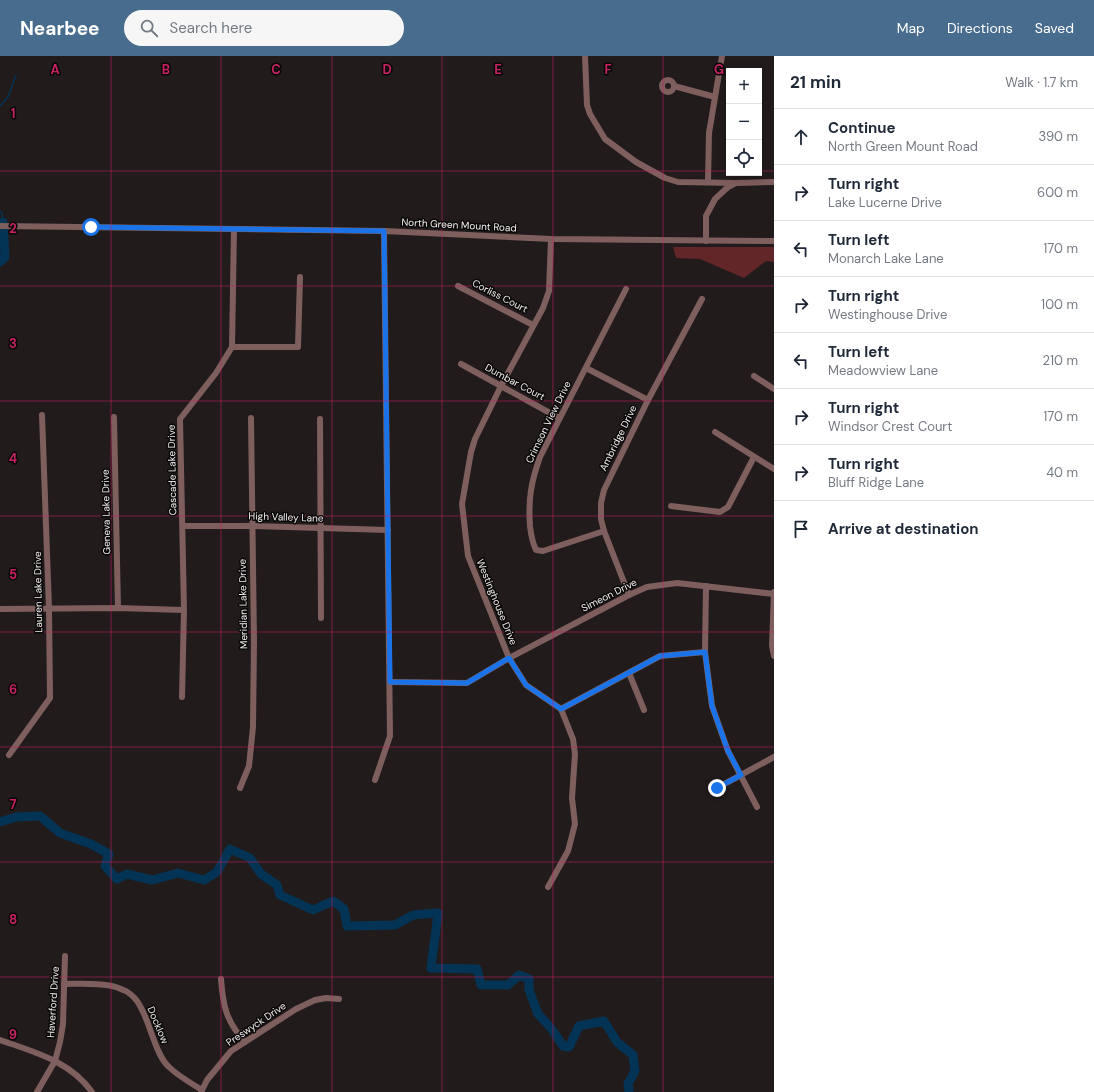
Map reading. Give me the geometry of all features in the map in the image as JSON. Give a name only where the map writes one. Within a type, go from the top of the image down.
[{"type":"street","points":[[585,56],[587,104],[590,114],[605,138],[636,162],[665,178],[678,182],[774,182]]},
{"type":"street","points":[[708,182],[709,133],[722,56]]},
{"type":"street","points":[[674,86],[715,97]]},
{"type":"street","points":[[706,241],[706,216],[711,205],[715,199],[728,187],[736,183]]},
{"type":"street","name":"North Green Mount Road","points":[[0,226],[384,231],[551,239],[774,241]]},
{"type":"street","points":[[234,229],[232,347],[298,347],[300,277]]},
{"type":"street","points":[[375,780],[390,736],[384,231]]},
{"type":"street","name":"Westinghouse Drive","points":[[551,239],[549,291],[543,308],[501,386],[475,439],[471,452],[462,504],[468,556],[509,658],[526,685],[561,709]]},
{"type":"street","name":"Corliss Court","points":[[458,286],[533,325]]},
{"type":"street","name":"Crimson View Drive","points":[[604,531],[543,551],[536,550],[532,542],[529,511],[530,492],[532,478],[540,457],[626,289]]},
{"type":"street","name":"Ambridge Drive","points":[[629,595],[604,531],[601,514],[604,490],[648,400],[702,299]]},
{"type":"street","name":"Cascade Lake Drive","points":[[182,697],[184,610],[180,419],[216,373],[232,347]]},
{"type":"street","name":"Dumbar Court","points":[[461,364],[559,418]]},
{"type":"street","points":[[586,368],[648,400]]},
{"type":"street","points":[[754,376],[774,389]]},
{"type":"street","name":"Lauren Lake Drive","points":[[9,755],[50,698],[49,608],[42,415]]},
{"type":"street","name":"Geneva Lake Drive","points":[[114,417],[118,608]]},
{"type":"street","name":"Meridian Lake Drive","points":[[240,788],[249,766],[253,727],[254,641],[251,418]]},
{"type":"street","points":[[320,419],[321,618]]},
{"type":"street","points":[[715,432],[774,469]]},
{"type":"street","points":[[671,506],[720,512],[728,508],[754,457]]},
{"type":"street","name":"High Valley Lane","points":[[183,526],[252,526],[388,530]]},
{"type":"street","name":"Simeon Drive","points":[[390,682],[467,683],[509,658],[647,587],[677,583],[774,594]]},
{"type":"street","points":[[706,586],[705,652],[712,706],[728,751],[757,807]]},
{"type":"street","points":[[774,594],[772,646],[774,656]]},
{"type":"street","points":[[0,609],[136,608],[184,610]]},
{"type":"street","points":[[548,888],[568,851],[575,824],[572,798],[575,754],[573,739],[561,709],[660,656],[705,652]]},
{"type":"street","points":[[629,673],[644,710]]},
{"type":"street","points":[[717,788],[774,757]]},
{"type":"street","name":"Haverford Drive","points":[[37,1092],[54,1061],[60,1042],[65,956]]},
{"type":"street","points":[[221,979],[222,999],[226,1015],[235,1031],[245,1042]]},
{"type":"street","name":"Docklow","points":[[64,984],[98,984],[127,992],[136,1000],[144,1014],[162,1059],[168,1067],[201,1091]]},
{"type":"street","name":"Preswyck Drive","points":[[201,1091],[207,1080],[231,1052],[245,1042],[296,1009],[314,1000],[326,998],[339,999]]},
{"type":"street","points":[[0,1040],[54,1061],[74,1072],[92,1092]]},
{"type":"shaded area","points":[[673,247],[774,247],[774,262],[766,261],[744,278],[700,259],[676,258]]},
{"type":"waterway","points":[[0,106],[8,97],[16,75]]},
{"type":"waterway","points":[[0,212],[2,213],[3,222]]},
{"type":"waterway","points":[[0,262],[5,257],[3,222]]},
{"type":"waterway","points":[[0,822],[16,817],[40,816],[60,833],[91,844],[109,854],[105,866],[117,879],[127,874],[152,880],[178,873],[204,880],[217,872],[230,849],[250,858],[261,874],[277,885],[280,895],[313,910],[333,901],[344,909],[347,926],[395,925],[413,915],[438,913],[431,968],[477,969],[481,985],[508,985],[519,975],[529,979],[529,990],[538,1014],[551,1028],[563,1046],[569,1047],[579,1026],[604,1021],[617,1042],[633,1055],[635,1071],[628,1084],[629,1092]]},
{"type":"route","points":[[91,227],[384,231],[390,682],[467,683],[509,658],[526,685],[561,709],[660,656],[705,652],[712,706],[728,751],[741,775],[717,788]]}]
